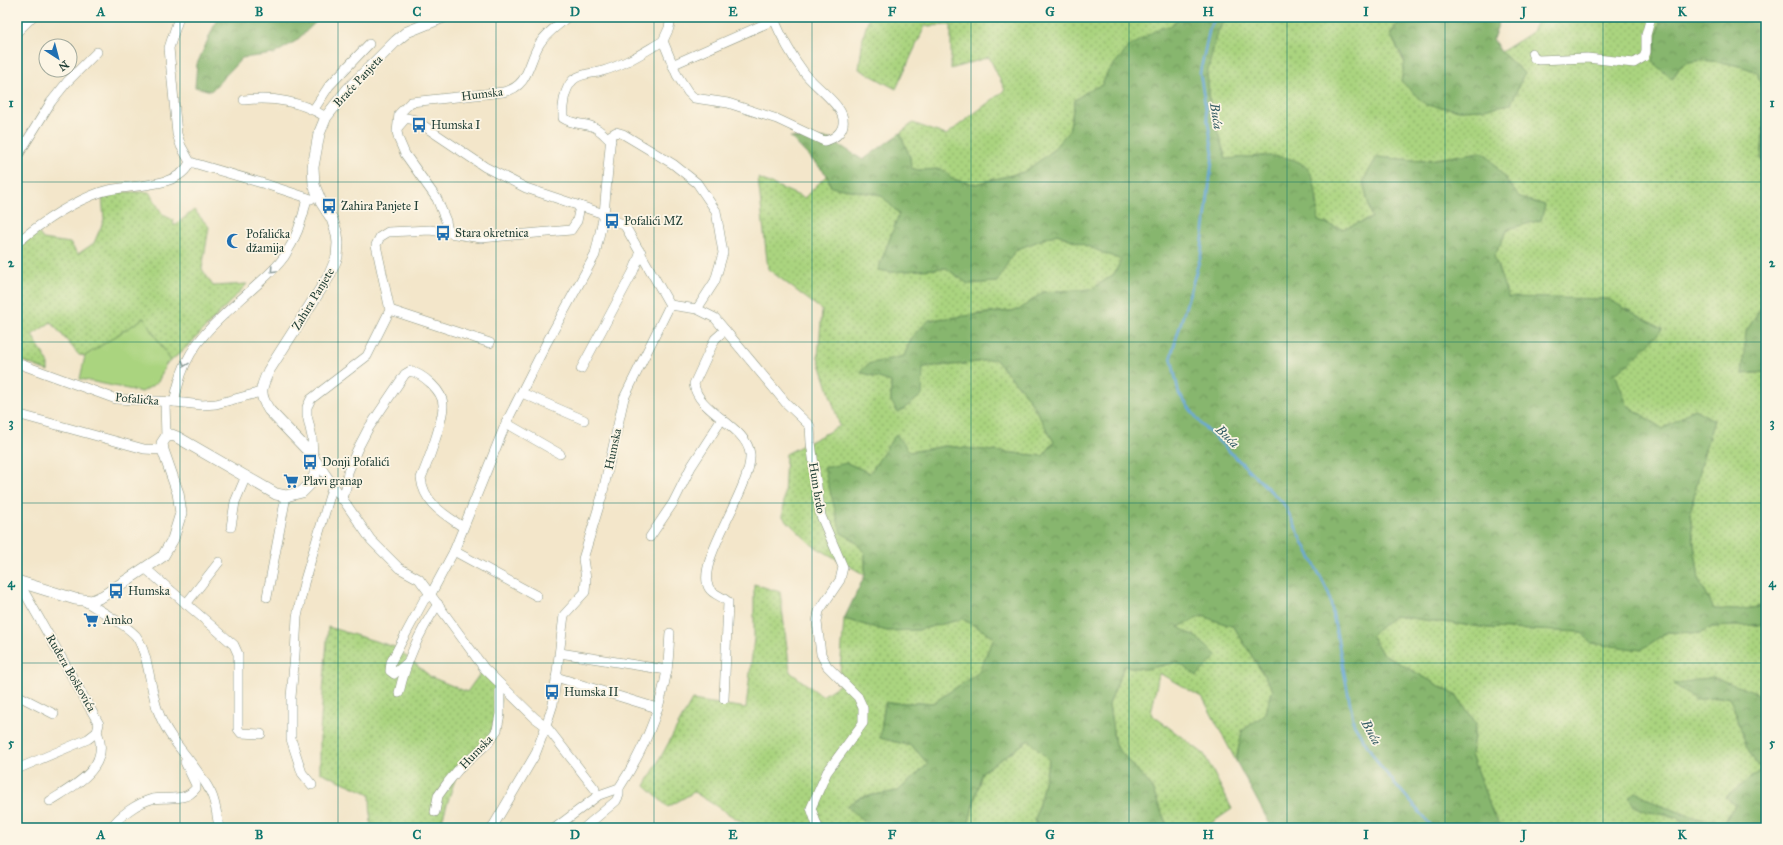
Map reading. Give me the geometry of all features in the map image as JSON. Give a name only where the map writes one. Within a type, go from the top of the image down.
[{"type":"street","points":[[17,32],[32,17]]},
{"type":"street","points":[[179,17],[169,48],[177,134],[181,146],[190,162],[322,202]]},
{"type":"street","name":"Braće Panjeta","points":[[244,100],[265,98],[290,101],[314,109],[326,117],[348,89],[396,40],[407,32],[444,17]]},
{"type":"street","name":"Humska","points":[[448,232],[446,221],[437,199],[405,154],[397,132],[399,126],[399,114],[411,102],[503,92],[510,91],[517,87],[523,80],[539,44],[546,35],[568,17]]},
{"type":"street","points":[[611,141],[600,130],[592,126],[571,123],[563,118],[565,94],[573,80],[625,63],[663,41],[669,28],[671,17]]},
{"type":"street","points":[[1532,53],[1534,58],[1538,60],[1586,58],[1634,63],[1644,57],[1646,52],[1646,35],[1651,17]]},
{"type":"street","points":[[663,41],[672,65],[688,92],[694,98],[728,103],[777,118],[824,141],[832,140],[839,134],[843,125],[842,115],[836,106],[803,72],[777,29],[774,18],[672,65]]},
{"type":"street","points":[[314,109],[329,86],[369,44]]},
{"type":"street","points":[[17,157],[51,102],[67,82],[97,52]]},
{"type":"street","name":"Zahira Panjete","points":[[261,392],[269,370],[329,276],[336,257],[338,243],[337,234],[332,219],[314,184],[312,167],[319,134],[326,117]]},
{"type":"street","points":[[399,126],[406,118],[415,120],[485,167],[526,188],[604,214],[625,226],[670,305]]},
{"type":"street","points":[[407,663],[394,674],[390,672],[391,662],[403,639],[424,600],[431,594],[454,551],[506,423],[547,342],[595,255],[604,214],[611,135],[616,132],[673,164],[697,182],[716,211],[723,253],[715,281],[697,309]]},
{"type":"street","points":[[17,243],[58,212],[102,192],[160,184],[183,174],[190,162]]},
{"type":"street","points":[[175,402],[175,395],[188,357],[203,335],[284,258],[304,216],[307,198]]},
{"type":"street","points":[[166,437],[172,435],[177,437],[276,494],[286,496],[302,492],[310,484],[315,474],[312,438],[307,416],[307,407],[311,399],[367,356],[390,310],[376,245],[380,237],[388,232],[430,230],[481,238],[571,230],[577,221],[580,206]]},
{"type":"street","points":[[581,369],[630,278],[641,252]]},
{"type":"street","name":"Humska","points":[[492,828],[535,755],[546,726],[553,704],[564,615],[584,592],[586,579],[583,558],[602,496],[624,398],[670,305]]},
{"type":"street","name":"Hum brdo","points":[[670,305],[697,309],[715,318],[786,403],[810,426],[810,443],[821,516],[843,567],[840,580],[819,611],[817,622],[821,654],[827,666],[858,697],[863,708],[863,723],[827,772],[817,792],[811,808],[818,828]]},
{"type":"street","points":[[390,310],[490,343]]},
{"type":"street","points":[[724,700],[728,602],[725,598],[713,592],[708,587],[707,580],[709,561],[746,475],[750,455],[748,447],[742,438],[701,400],[695,392],[694,384],[715,339],[725,330]]},
{"type":"street","name":"Pofalićka","points":[[17,363],[116,399],[202,405],[216,404],[261,392]]},
{"type":"street","points":[[341,499],[346,488],[348,472],[368,429],[405,374],[410,371],[417,373],[430,382],[439,394],[443,403],[441,417],[421,478],[422,488],[427,498],[435,508],[463,527]]},
{"type":"street","points":[[261,392],[264,402],[269,410],[313,456],[341,499],[371,540],[398,568],[419,579],[475,657],[500,686],[546,726],[595,789]]},
{"type":"street","points":[[522,393],[584,420]]},
{"type":"street","points":[[83,600],[92,600],[103,596],[146,568],[163,556],[173,540],[181,513],[178,493],[163,450],[162,443],[166,437],[165,402]]},
{"type":"street","points":[[17,414],[144,450],[163,450]]},
{"type":"street","points":[[650,537],[672,503],[691,467],[722,419]]},
{"type":"street","points":[[506,423],[560,454]]},
{"type":"street","points":[[231,527],[235,502],[246,476]]},
{"type":"street","points":[[312,785],[302,773],[291,740],[291,697],[297,617],[304,583],[333,485]]},
{"type":"street","points":[[267,597],[286,496]]},
{"type":"street","points":[[454,551],[537,596]]},
{"type":"street","points":[[186,604],[219,562]]},
{"type":"street","points":[[146,568],[234,645],[238,654],[238,729],[242,732],[262,734]]},
{"type":"street","points":[[18,581],[83,600],[130,630],[138,639],[158,711],[183,753],[210,791],[214,802],[219,828]]},
{"type":"street","name":"Ruđera Boškovića","points":[[18,581],[99,724],[96,732],[101,742],[101,749],[98,761],[92,772],[50,801]]},
{"type":"street","points":[[399,693],[403,672],[425,624],[438,604]]},
{"type":"street","points":[[584,828],[616,801],[619,794],[619,788],[638,757],[657,708],[667,670],[670,633]]},
{"type":"street","points":[[560,653],[667,670]]},
{"type":"street","points":[[556,678],[657,708]]},
{"type":"street","name":"Humska","points":[[435,812],[438,796],[448,782],[458,770],[488,743],[497,730],[500,714],[500,686]]},
{"type":"street","points":[[17,696],[54,714]]},
{"type":"street","points":[[17,769],[88,739],[96,732]]},
{"type":"street","points":[[111,828],[125,814],[144,802],[154,799],[182,798],[193,792],[196,785],[186,766],[183,753]]},
{"type":"street","points":[[555,828],[599,795],[619,788]]},
{"type":"green space","points":[[218,17],[321,17],[296,41],[274,54],[242,58],[211,91],[195,87],[197,64]]},
{"type":"green space","points":[[869,17],[1179,17],[1170,27],[1108,71],[1102,85],[1089,90],[1075,100],[1069,131],[1049,154],[1024,172],[975,184],[952,179],[942,169],[918,170],[911,168],[910,157],[900,133],[913,123],[946,135],[1005,90],[989,57],[951,69],[951,25],[925,26],[896,89],[859,69],[863,37]]},
{"type":"green space","points":[[1179,17],[1227,17],[1217,33],[1207,74],[1211,110],[1226,159],[1271,156],[1294,160],[1303,165],[1310,172],[1314,182],[1318,221],[1342,229],[1372,218],[1363,181],[1377,157],[1423,161],[1481,152],[1488,156],[1520,198],[1545,205],[1541,220],[1508,229],[1494,256],[1508,297],[1608,299],[1663,329],[1631,362],[1615,373],[1627,405],[1663,429],[1694,409],[1714,420],[1705,449],[1690,514],[1699,580],[1714,609],[1737,610],[1766,606],[1766,622],[1759,625],[1712,627],[1701,633],[1667,632],[1641,650],[1590,643],[1582,632],[1489,628],[1394,616],[1371,635],[1382,653],[1457,696],[1476,723],[1471,755],[1493,814],[1503,828],[1272,828],[1236,761],[1242,731],[1264,715],[1273,690],[1234,627],[1202,616],[1178,627],[1196,637],[1217,656],[1197,676],[1177,662],[1146,669],[1124,666],[1109,704],[1115,745],[1151,786],[1168,828],[1036,828],[1035,821],[1049,760],[1029,740],[982,772],[969,822],[962,828],[868,828],[867,824],[847,806],[861,797],[898,791],[928,764],[912,746],[880,738],[885,703],[933,703],[978,673],[994,637],[963,619],[918,630],[887,631],[844,619],[865,575],[865,553],[854,540],[841,533],[824,468],[847,463],[870,473],[896,434],[910,452],[945,446],[1043,456],[1054,442],[1028,397],[995,359],[964,364],[923,367],[922,395],[898,413],[891,401],[891,382],[860,372],[868,364],[904,356],[912,336],[929,320],[1019,310],[1043,292],[1092,289],[1114,274],[1121,260],[1057,234],[1015,250],[997,282],[968,284],[946,268],[892,272],[878,270],[899,214],[881,195],[831,187],[827,175],[790,137],[830,139],[863,160],[900,133],[910,157],[911,168],[918,170],[942,169],[952,179],[975,184],[1024,172],[1049,154],[1069,131],[1075,100],[1089,90],[1102,85],[1108,71],[1130,46],[1161,27],[1170,27]]},
{"type":"green space","points":[[1227,17],[1403,17],[1390,34],[1426,105],[1460,110],[1483,109],[1511,104],[1524,73],[1501,52],[1531,33],[1538,20],[1536,17],[1661,17],[1652,62],[1673,79],[1681,66],[1697,61],[1730,64],[1757,72],[1766,101],[1761,160],[1766,159],[1766,299],[1746,332],[1743,374],[1766,372],[1766,606],[1737,610],[1714,609],[1699,580],[1690,514],[1705,449],[1714,420],[1694,409],[1663,429],[1627,405],[1614,373],[1631,362],[1608,299],[1508,298],[1494,256],[1508,229],[1541,220],[1545,205],[1520,198],[1488,156],[1481,152],[1423,161],[1377,157],[1363,181],[1372,218],[1342,229],[1318,221],[1317,200],[1264,156],[1226,160],[1211,110],[1207,74],[1217,33]]},
{"type":"green space","points":[[1403,17],[1498,17],[1500,19],[1493,39],[1501,52],[1524,73],[1511,104],[1483,109],[1460,110],[1426,105],[1401,81],[1405,61],[1390,34]]},
{"type":"green space","points":[[1661,17],[1766,17],[1766,100],[1757,72],[1740,66],[1719,62],[1697,61],[1681,66],[1672,79],[1652,62]]},
{"type":"green space","points":[[1766,104],[1766,159],[1761,160]]},
{"type":"green space","points":[[827,175],[831,187],[882,195],[899,214],[878,270],[892,272],[946,268],[968,284],[996,282],[1015,250],[1057,234],[1122,260],[1114,274],[1092,289],[1043,292],[1019,310],[976,314],[912,336],[904,356],[868,364],[861,372],[891,382],[891,401],[923,367],[964,364],[995,359],[1028,397],[1054,442],[1043,456],[945,446],[910,452],[870,473],[847,463],[841,532],[854,540],[865,553],[865,575],[812,545],[783,517],[786,454],[840,426],[818,357],[822,310],[768,269],[758,178],[804,198]]},
{"type":"green space","points":[[121,192],[149,192],[163,215],[173,220],[174,226],[194,210],[209,227],[202,269],[213,286],[247,284],[192,342],[171,361],[144,318],[85,356],[79,355],[51,322],[32,335],[48,362],[48,371],[17,359],[17,250],[37,231],[43,239],[70,243],[78,254],[94,243],[104,220],[102,196]]},
{"type":"green space","points":[[1766,299],[1766,372],[1742,374],[1746,332]]},
{"type":"green space","points":[[144,318],[171,361],[166,364],[158,382],[142,392],[80,379],[85,356]]},
{"type":"green space","points":[[754,584],[780,592],[790,672],[822,696],[839,685],[844,619],[887,631],[918,630],[963,619],[994,637],[978,673],[933,703],[885,703],[880,738],[912,746],[928,764],[898,791],[861,797],[848,806],[867,824],[868,828],[751,828],[694,792],[668,807],[645,786],[692,700],[746,708],[754,638]]},
{"type":"green space","points":[[1202,616],[1234,627],[1273,690],[1264,715],[1242,731],[1236,761],[1203,698],[1159,673],[1151,714],[1204,754],[1232,809],[1204,828],[1168,828],[1151,786],[1115,745],[1109,704],[1124,666],[1146,669],[1177,662],[1197,675],[1196,637],[1178,627]]},
{"type":"green space","points":[[1394,616],[1489,628],[1582,632],[1641,650],[1667,632],[1701,633],[1712,627],[1759,625],[1766,622],[1766,717],[1713,678],[1695,700],[1728,696],[1737,714],[1751,753],[1763,769],[1726,797],[1735,805],[1725,821],[1699,819],[1659,805],[1636,792],[1648,812],[1677,817],[1686,828],[1503,828],[1493,814],[1471,755],[1476,723],[1457,696],[1382,653],[1371,635]]},
{"type":"green space","points":[[328,627],[395,647],[431,677],[467,692],[484,668],[491,677],[500,700],[488,743],[458,770],[441,823],[449,828],[371,828],[370,794],[320,772],[320,732]]},
{"type":"green space","points":[[1713,677],[1764,696],[1764,715],[1766,717],[1766,828],[1686,828],[1677,817],[1648,812],[1634,806],[1629,797],[1636,792],[1659,805],[1699,819],[1725,821],[1735,805],[1726,797],[1763,769],[1756,763],[1746,745],[1728,696],[1695,700],[1674,684]]},
{"type":"green space","points":[[1029,740],[1049,760],[1035,821],[1036,828],[962,828],[969,822],[982,772]]},
{"type":"waterway","name":"Buća","points":[[1216,17],[1210,27],[1200,73],[1213,153],[1201,255],[1171,356],[1179,394],[1202,425],[1284,504],[1329,594],[1354,724],[1380,766],[1433,828]]},
{"type":"place","name":"Humska I","points":[[419,125]]},
{"type":"place","name":"Zahira Panjete I","points":[[329,206]]},
{"type":"place","name":"Pofalići MZ","points":[[612,221]]},
{"type":"place","name":"Stara okretnica","points":[[443,233]]},
{"type":"place","name":"Pofalićka džamija","points":[[234,241]]},
{"type":"place","name":"Donji Pofalići","points":[[310,462]]},
{"type":"place","name":"Plavi granap","points":[[291,481]]},
{"type":"place","name":"Humska","points":[[116,591]]},
{"type":"place","name":"Amko","points":[[91,620]]},
{"type":"place","name":"Humska II","points":[[552,692]]}]
